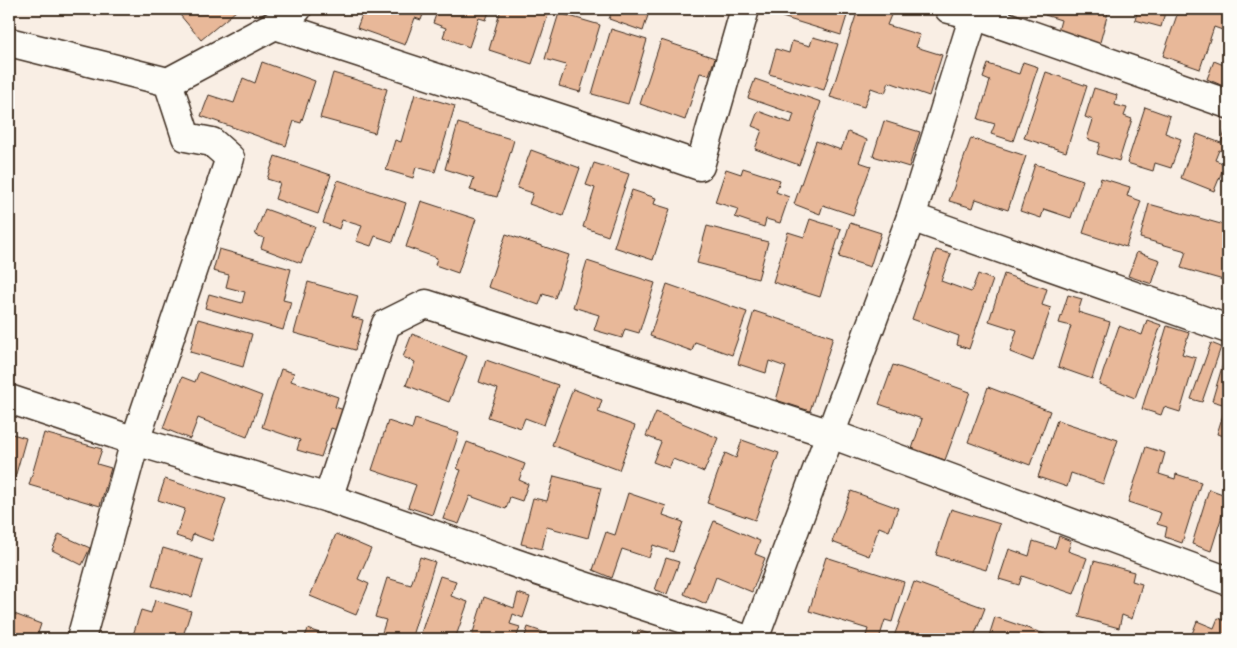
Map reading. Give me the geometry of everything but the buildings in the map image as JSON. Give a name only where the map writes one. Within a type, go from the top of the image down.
[{"type":"street","points":[[9,42],[168,82],[275,25],[297,9]]},
{"type":"street","points":[[275,25],[575,122],[700,166],[745,9]]},
{"type":"street","points":[[754,639],[911,217],[967,11],[1228,104]]},
{"type":"street","points":[[82,639],[135,441],[230,158],[212,142],[186,137],[168,82]]},
{"type":"street","points":[[911,217],[1228,329]]},
{"type":"street","points":[[328,498],[386,324],[426,304],[831,434],[1228,581]]},
{"type":"street","points":[[9,398],[135,441],[328,498],[538,571],[745,639]]}]
